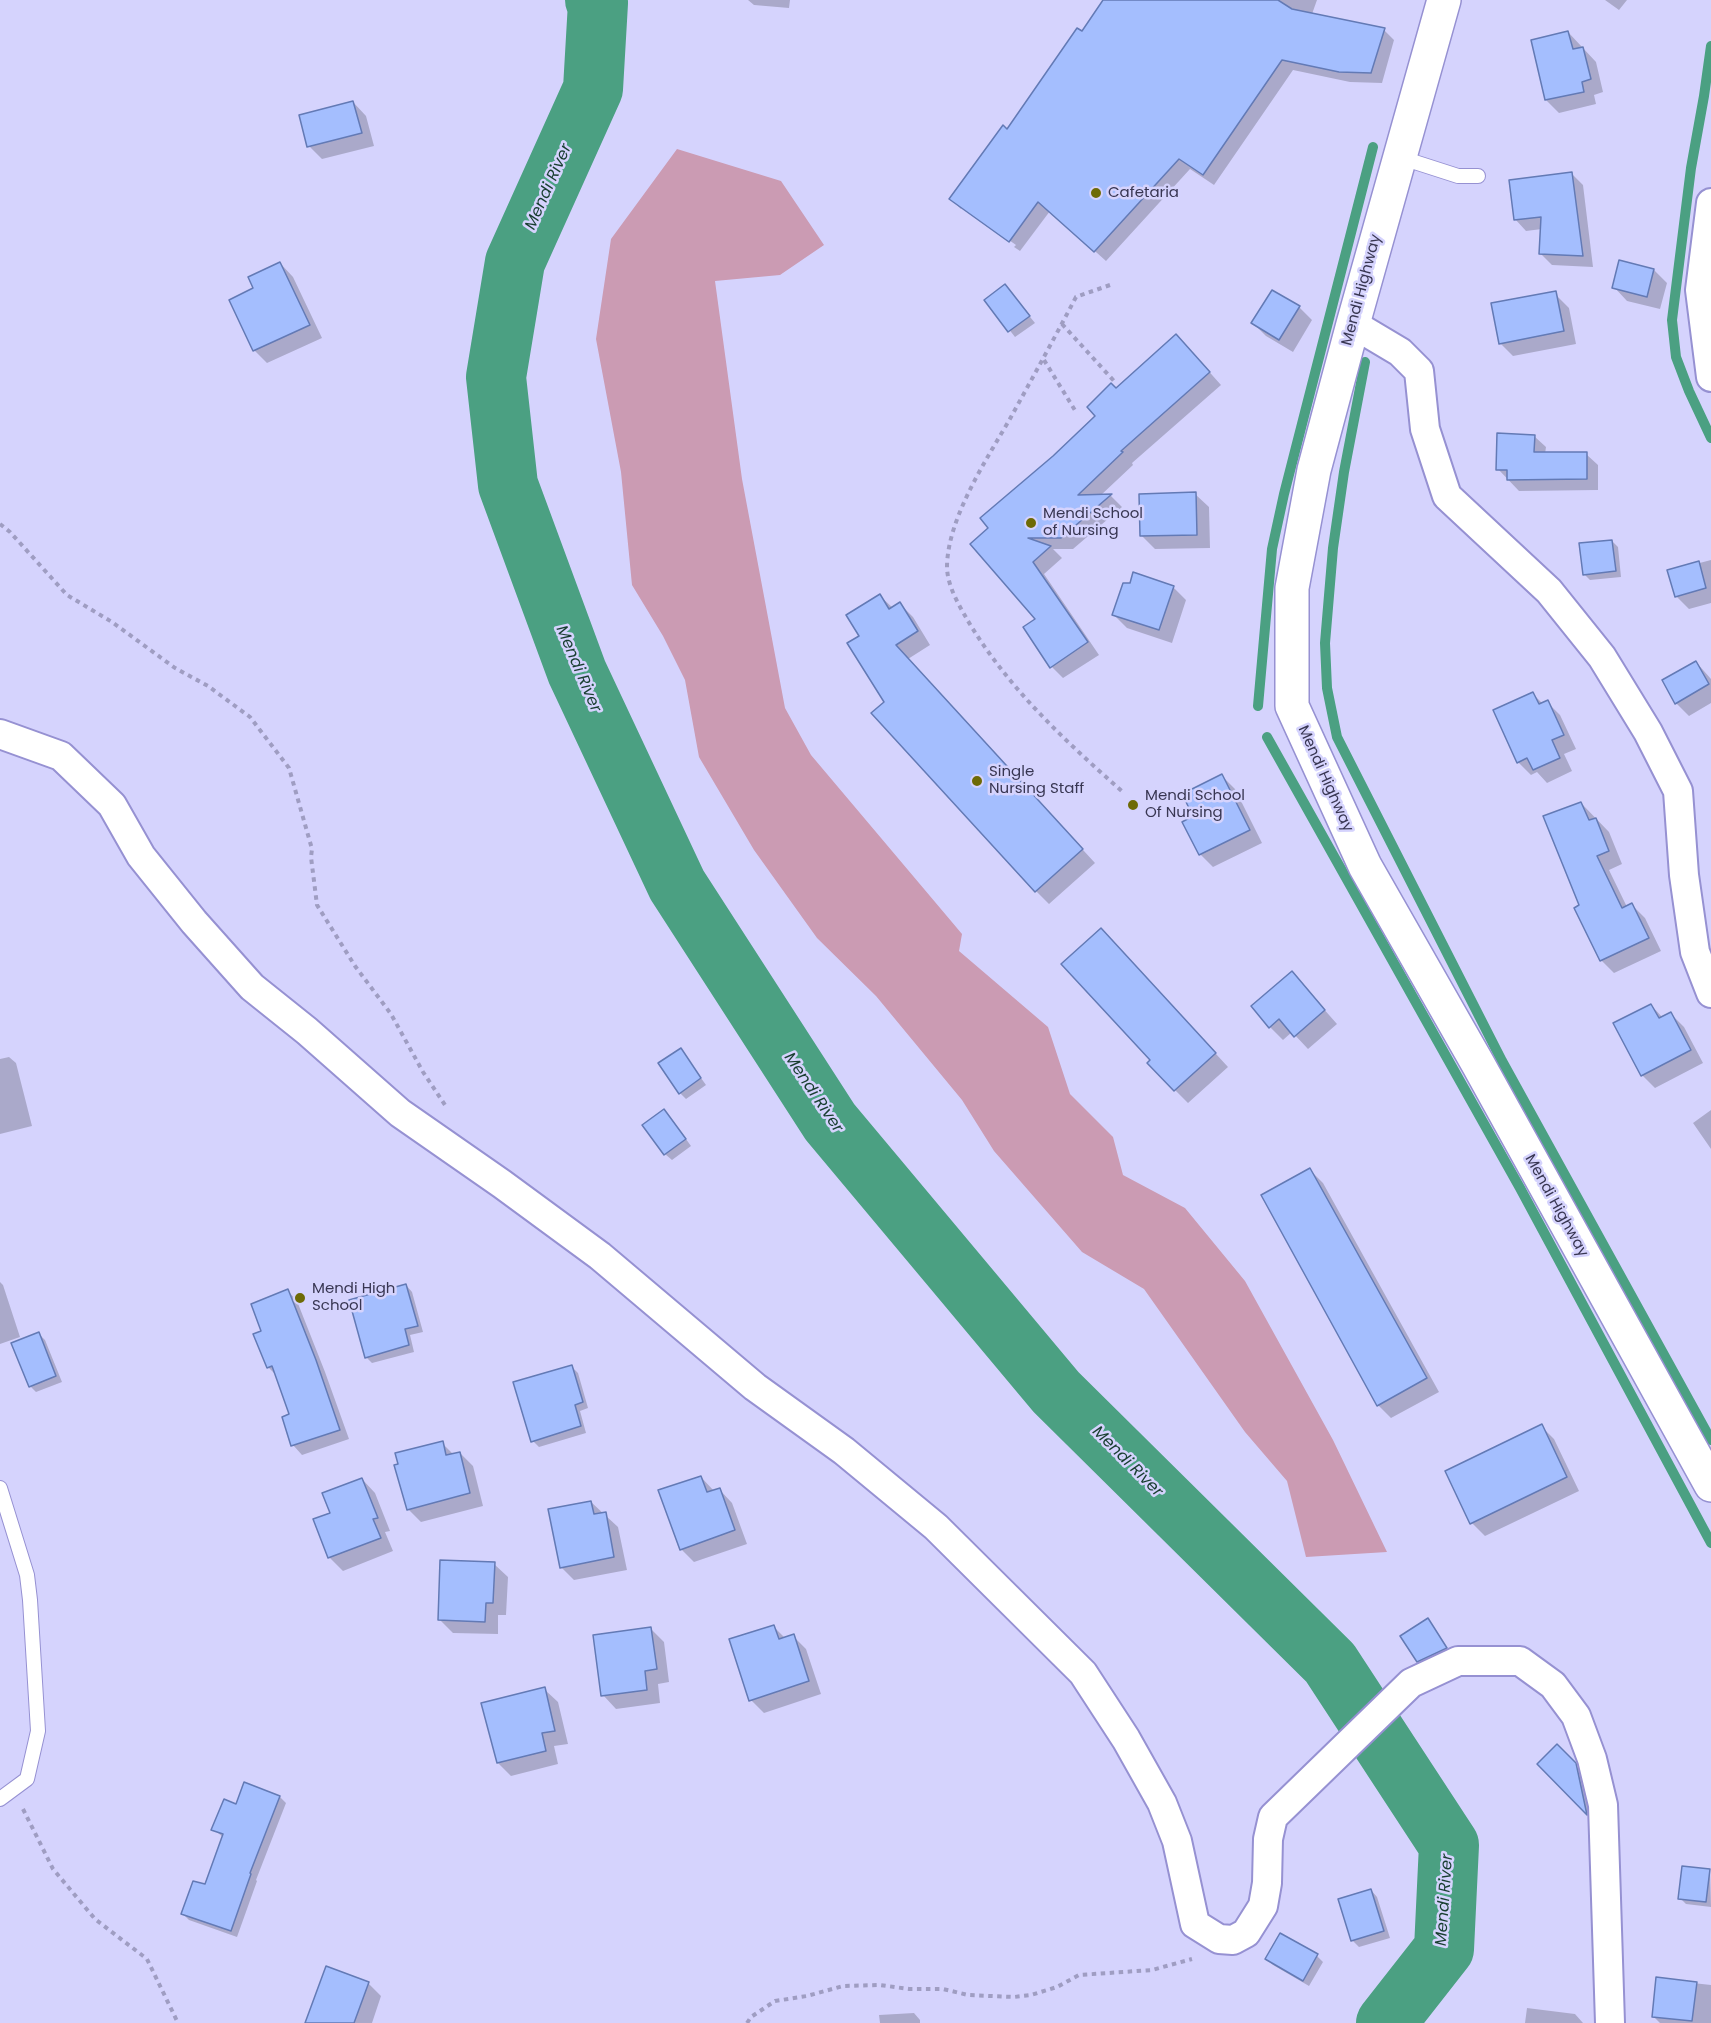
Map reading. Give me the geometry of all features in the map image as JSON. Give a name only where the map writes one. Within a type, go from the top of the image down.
[{"type":"main road","name":"Mendi Highway","points":[[1444,0],[1314,470],[1292,588],[1292,706],[1365,866],[1711,1485]]},
{"type":"street","points":[[1711,203],[1700,290],[1711,377]]},
{"type":"street","points":[[1353,324],[1400,352],[1419,370],[1425,429],[1447,496],[1549,591],[1602,657],[1648,732],[1678,791],[1684,875],[1695,952],[1711,993]]},
{"type":"street","points":[[0,734],[61,756],[112,805],[141,856],[194,922],[252,987],[307,1031],[400,1113],[600,1256],[755,1386],[844,1451],[936,1527],[1083,1673],[1126,1739],[1162,1803],[1177,1841],[1196,1924],[1219,1939],[1233,1940],[1246,1932],[1263,1906],[1267,1883],[1268,1839],[1273,1816],[1411,1683],[1458,1661],[1520,1661],[1553,1685],[1576,1716],[1592,1759],[1604,1805],[1610,2023]]},
{"type":"lane","points":[[1399,157],[1458,176],[1478,176]]},
{"type":"lane","points":[[0,1488],[27,1575],[38,1731],[27,1779],[0,1799]]},
{"type":"path","points":[[1110,285],[1076,297],[965,501],[951,540],[947,568],[955,598],[992,658],[1032,706],[1086,761],[1123,792]]},
{"type":"path","points":[[1062,324],[1114,381]]},
{"type":"path","points":[[1043,359],[1076,412]]},
{"type":"path","points":[[0,524],[67,595],[112,622],[175,668],[208,686],[250,717],[289,768],[312,849],[317,904],[355,966],[391,1014],[423,1072],[450,1112]]},
{"type":"path","points":[[13,1790],[53,1869],[95,1919],[147,1959],[178,2023]]},
{"type":"path","points":[[747,2023],[751,2017],[775,2001],[807,1996],[843,1986],[880,1985],[909,1989],[942,1989],[968,1995],[1014,1997],[1031,1995],[1058,1987],[1079,1975],[1152,1970],[1191,1959],[1219,1939]]},
{"type":"shaded area","points":[[677,149],[781,181],[824,245],[780,275],[715,281],[742,479],[785,708],[811,755],[962,934],[959,951],[1048,1027],[1070,1094],[1113,1137],[1123,1175],[1185,1208],[1245,1281],[1333,1440],[1387,1552],[1306,1557],[1287,1481],[1245,1432],[1144,1289],[1082,1252],[994,1151],[962,1100],[876,996],[817,938],[754,850],[699,757],[685,680],[663,636],[632,585],[621,472],[596,339],[611,239]]},
{"type":"building","points":[[1103,0],[1278,0],[1292,9],[1385,28],[1371,73],[1339,72],[1282,60],[1203,175],[1179,159],[1094,252],[1038,202],[1009,242],[949,199],[1003,125],[1007,129],[1077,28],[1082,31]]},
{"type":"building","points":[[1568,31],[1573,49],[1583,47],[1591,79],[1582,82],[1584,92],[1545,100],[1531,40]]},
{"type":"building","points":[[353,101],[362,133],[307,147],[299,115]]},
{"type":"building","points":[[1572,172],[1583,256],[1539,254],[1541,217],[1514,220],[1509,180]]},
{"type":"building","points":[[1619,260],[1654,269],[1647,297],[1612,288]]},
{"type":"building","points":[[280,262],[310,325],[253,351],[229,300],[253,288],[248,277]]},
{"type":"building","points":[[1005,284],[1030,316],[1008,332],[984,300]]},
{"type":"building","points":[[1272,290],[1300,306],[1279,340],[1251,323]]},
{"type":"building","points":[[1556,291],[1564,331],[1499,344],[1491,303]]},
{"type":"building","points":[[1176,334],[1210,372],[1121,451],[1123,452],[1078,495],[1112,494],[1061,538],[1028,538],[1051,546],[1033,562],[1088,642],[1050,668],[1023,627],[1035,619],[970,544],[988,528],[980,518],[1053,456],[1095,416],[1087,407],[1111,383],[1116,388]]},
{"type":"building","points":[[1497,433],[1535,435],[1534,452],[1587,452],[1587,479],[1507,480],[1507,470],[1496,470]]},
{"type":"building","points":[[1196,492],[1197,535],[1140,536],[1139,494]]},
{"type":"building","points":[[1612,540],[1616,571],[1583,575],[1579,543]]},
{"type":"building","points":[[1699,561],[1706,588],[1675,597],[1667,570]]},
{"type":"building","points":[[1133,572],[1174,586],[1159,630],[1112,615],[1123,583],[1130,583]]},
{"type":"building","name":"Single Nursing Staff","points":[[880,594],[889,609],[900,602],[918,631],[896,645],[1083,849],[1035,892],[871,713],[884,702],[847,643],[859,636],[846,615]]},
{"type":"building","points":[[1696,661],[1709,684],[1675,704],[1662,680]]},
{"type":"building","points":[[1533,692],[1539,704],[1548,700],[1564,735],[1552,740],[1560,758],[1533,770],[1527,758],[1517,763],[1493,710]]},
{"type":"building","points":[[1222,774],[1250,830],[1199,855],[1182,822],[1193,816],[1182,794]]},
{"type":"building","points":[[1581,802],[1589,820],[1596,818],[1609,851],[1597,856],[1622,908],[1632,903],[1649,938],[1600,961],[1574,908],[1579,905],[1543,816]]},
{"type":"building","points":[[1101,928],[1216,1053],[1174,1091],[1147,1063],[1150,1060],[1061,964]]},
{"type":"building","points":[[1292,971],[1325,1010],[1294,1037],[1279,1019],[1269,1028],[1251,1006]]},
{"type":"building","points":[[1651,1004],[1659,1018],[1671,1012],[1691,1050],[1641,1076],[1613,1023]]},
{"type":"building","points":[[681,1048],[701,1078],[679,1094],[658,1063]]},
{"type":"building","points":[[664,1109],[686,1139],[664,1155],[642,1125]]},
{"type":"building","points":[[1310,1168],[1427,1378],[1377,1406],[1261,1195]]},
{"type":"building","points":[[406,1284],[418,1326],[405,1329],[409,1345],[365,1358],[349,1300]]},
{"type":"building","points":[[288,1289],[340,1430],[291,1446],[282,1417],[289,1414],[272,1366],[267,1368],[253,1334],[261,1331],[251,1304]]},
{"type":"building","points":[[39,1332],[56,1376],[29,1387],[11,1343]]},
{"type":"building","points":[[572,1365],[583,1402],[575,1405],[581,1426],[531,1442],[513,1382]]},
{"type":"building","points":[[1542,1424],[1567,1477],[1470,1524],[1445,1471]]},
{"type":"building","points":[[443,1441],[446,1455],[460,1452],[470,1493],[407,1510],[394,1465],[398,1464],[395,1453]]},
{"type":"building","points":[[701,1476],[707,1492],[720,1488],[735,1530],[680,1550],[658,1490]]},
{"type":"building","points":[[362,1478],[378,1518],[373,1519],[381,1538],[328,1558],[313,1519],[330,1513],[322,1493]]},
{"type":"building","points":[[591,1501],[594,1514],[606,1512],[614,1557],[560,1568],[548,1509]]},
{"type":"building","points":[[440,1560],[495,1562],[493,1603],[486,1603],[485,1622],[438,1620]]},
{"type":"building","points":[[1428,1618],[1447,1648],[1417,1662],[1400,1636]]},
{"type":"building","points":[[774,1625],[779,1639],[794,1634],[809,1681],[749,1701],[729,1639]]},
{"type":"building","points":[[651,1627],[657,1669],[645,1671],[647,1690],[601,1696],[593,1635]]},
{"type":"building","points":[[545,1687],[555,1731],[542,1733],[546,1751],[497,1763],[481,1703]]},
{"type":"building","points":[[1557,1744],[1576,1763],[1587,1815],[1537,1764]]},
{"type":"building","points":[[244,1782],[280,1796],[250,1873],[231,1931],[181,1914],[193,1881],[205,1884],[223,1834],[211,1830],[224,1799],[236,1804]]},
{"type":"building","points":[[1682,1866],[1710,1869],[1706,1902],[1678,1899]]},
{"type":"building","points":[[1371,1889],[1384,1931],[1351,1941],[1338,1899]]},
{"type":"building","points":[[1280,1933],[1318,1954],[1303,1981],[1265,1959]]},
{"type":"building","points":[[326,1966],[369,1982],[354,2023],[305,2023]]},
{"type":"building","points":[[1656,1977],[1697,1982],[1692,2021],[1652,2017]]},
{"type":"waterway","name":"Mendi River","points":[[595,0],[598,3],[593,89],[515,262],[496,377],[508,485],[577,672],[677,885],[830,1122],[1056,1392],[1330,1663],[1449,1845],[1444,1949],[1386,2023]]},
{"type":"waterway","points":[[1711,46],[1691,168],[1672,320],[1676,357],[1711,438]]},
{"type":"waterway","points":[[1258,706],[1272,549],[1373,147]]},
{"type":"waterway","points":[[1365,362],[1344,472],[1333,548],[1325,643],[1327,688],[1337,737],[1502,1061],[1711,1440]]},
{"type":"waterway","points":[[1267,737],[1520,1188],[1711,1543]]},
{"type":"place","name":"Cafetaria","points":[[1096,193]]},
{"type":"place","name":"Mendi School of Nursing","points":[[1031,523]]},
{"type":"place","name":"Single Nursing Staff","points":[[977,781]]},
{"type":"place","name":"Mendi School Of Nursing","points":[[1133,805]]},
{"type":"place","name":"Mendi High School","points":[[300,1298]]}]
